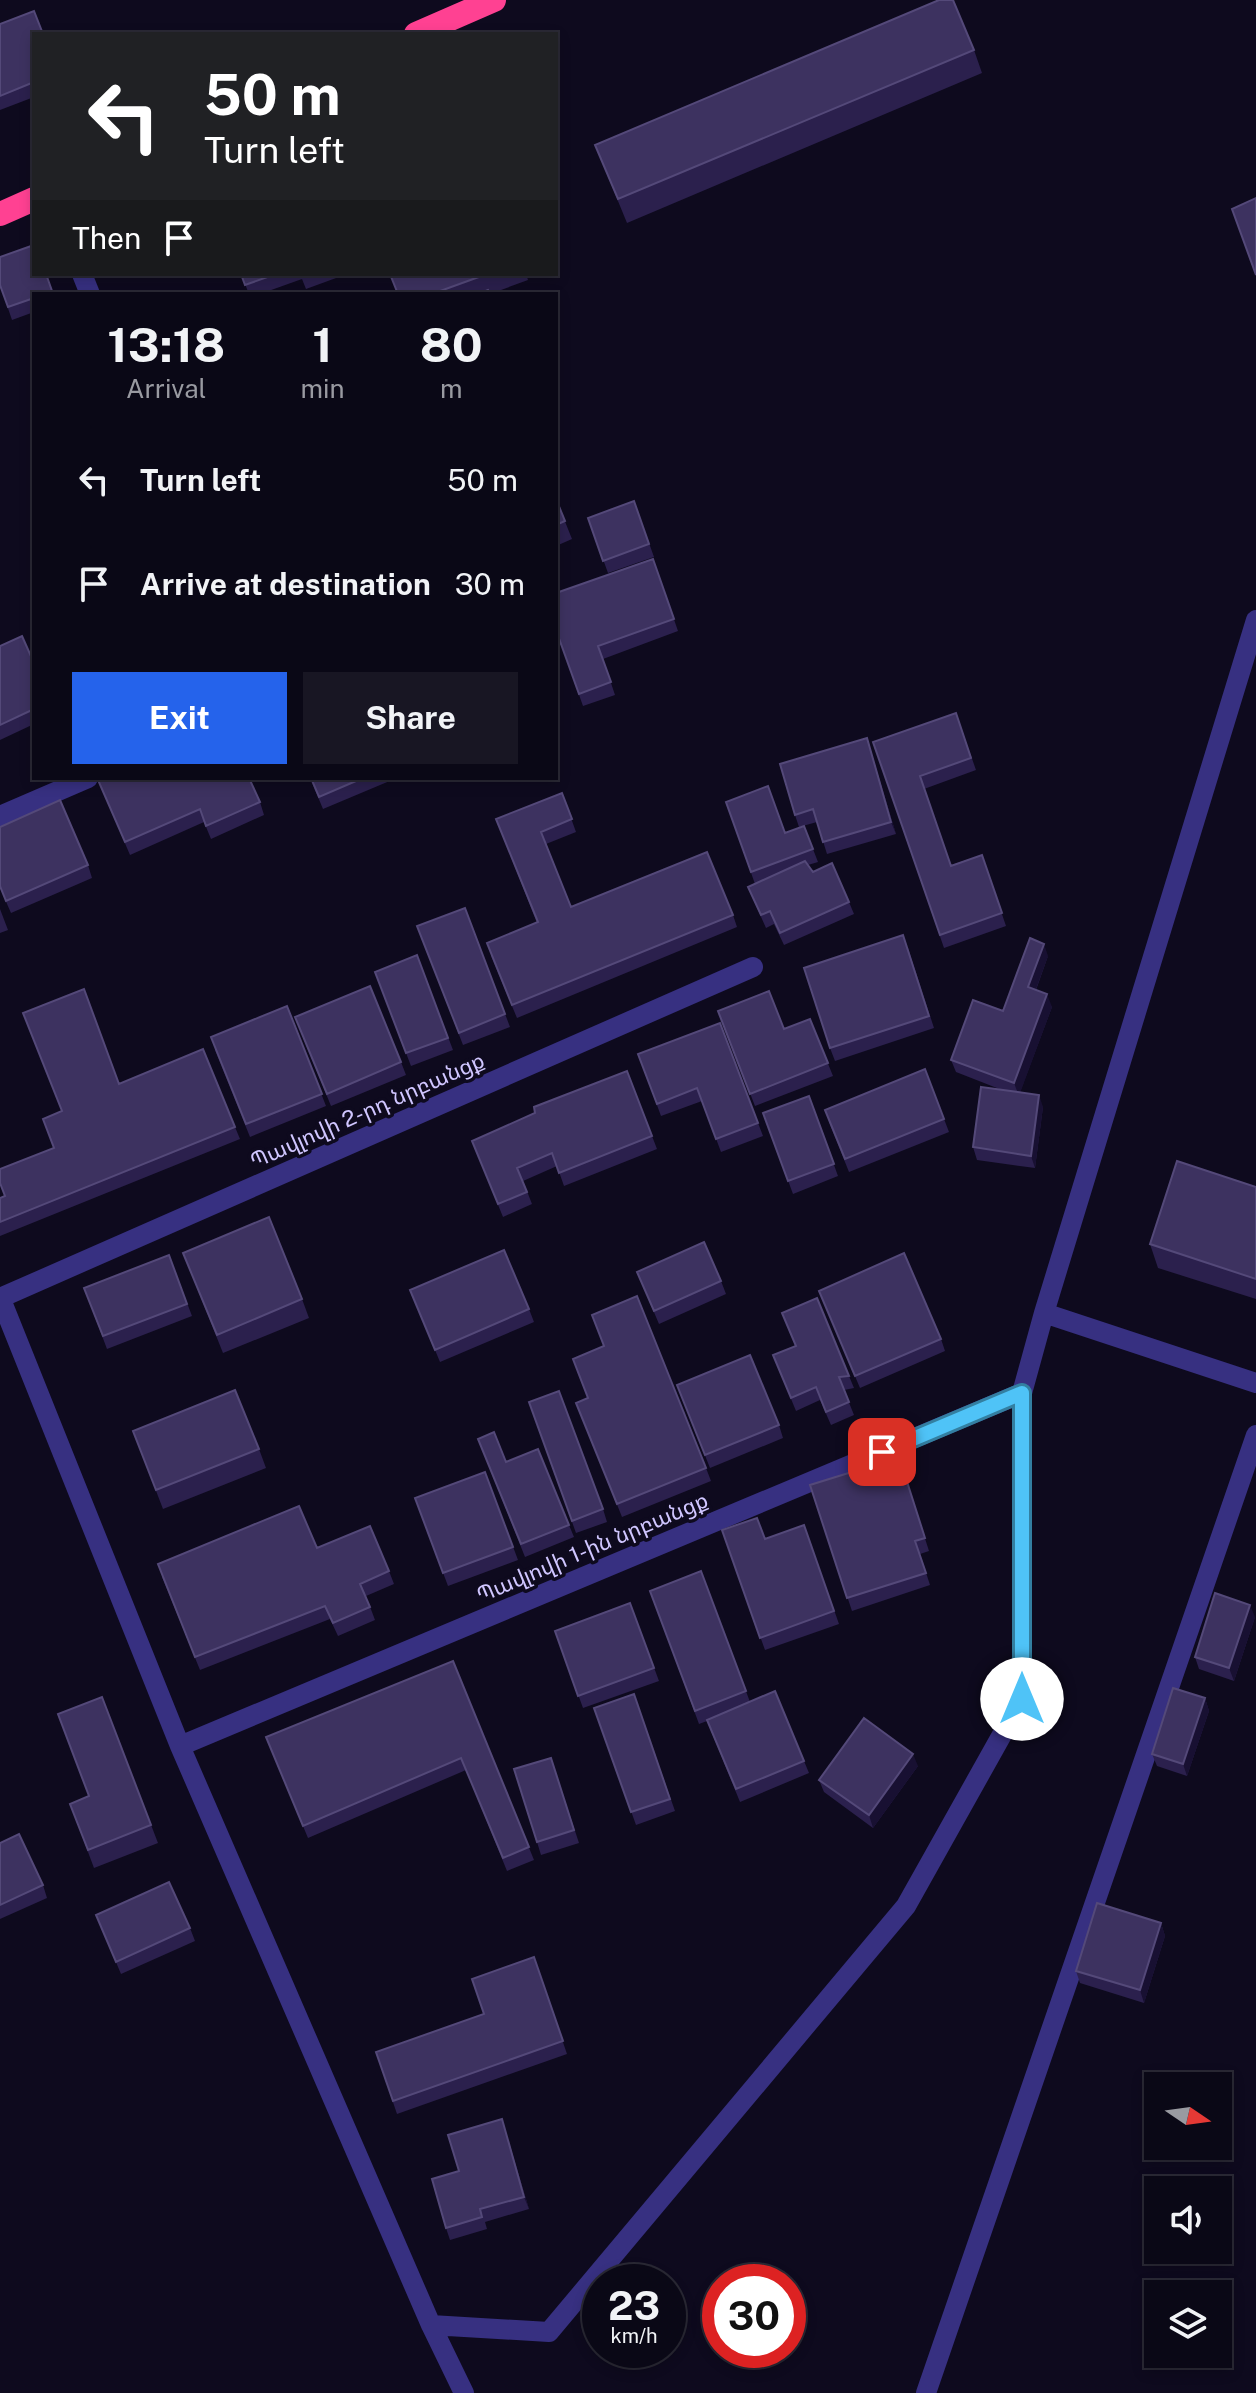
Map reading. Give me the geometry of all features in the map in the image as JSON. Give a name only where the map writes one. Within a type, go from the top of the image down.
[{"type":"highway","points":[[421,32],[494,0]]},
{"type":"highway","points":[[0,214],[32,200]]},
{"type":"street","points":[[431,2325],[549,2332],[906,1906],[1022,1699],[1022,1393],[1256,620]]},
{"type":"street","points":[[0,816],[83,780]]},
{"type":"street","name":"Պավլովի 2-րդ նրբանցք","points":[[0,1297],[753,967]]},
{"type":"street","points":[[0,1297],[180,1746],[431,2325],[464,2393]]},
{"type":"street","points":[[1044,1313],[1256,1383]]},
{"type":"street","name":"Պավլովի 1-ին նրբանցք","points":[[180,1746],[1022,1393]]},
{"type":"street","points":[[926,2393],[1256,1435]]},
{"type":"building","points":[[939,0],[953,0],[974,50],[618,199],[595,145]]},
{"type":"building","points":[[34,11],[42,32],[32,32],[32,83],[0,96],[0,24]]},
{"type":"building","points":[[1256,198],[1256,275],[1232,209]]},
{"type":"building","points":[[32,246],[32,276],[47,276],[52,291],[32,292],[32,299],[8,307],[0,285],[0,257]]},
{"type":"building","points":[[242,276],[270,276],[245,285]]},
{"type":"building","points":[[391,276],[482,276],[438,292],[397,292]]},
{"type":"building","points":[[634,501],[649,544],[603,561],[588,518]]},
{"type":"building","points":[[558,504],[565,521],[558,524]]},
{"type":"building","points":[[653,559],[674,619],[598,646],[611,682],[579,694],[558,636],[558,592]]},
{"type":"building","points":[[22,636],[32,658],[32,710],[0,725],[0,646]]},
{"type":"building","points":[[956,713],[971,758],[920,776],[951,866],[982,855],[1002,913],[940,935],[873,742]]},
{"type":"building","points":[[867,738],[891,822],[823,842],[813,809],[795,815],[780,764]]},
{"type":"building","points":[[98,780],[250,780],[260,802],[206,826],[200,809],[125,842]]},
{"type":"building","points":[[312,780],[358,780],[319,797]]},
{"type":"building","points":[[768,786],[785,833],[804,826],[813,849],[751,872],[726,802]]},
{"type":"building","points":[[562,793],[572,819],[541,832],[571,907],[707,852],[733,915],[512,1005],[487,943],[538,922],[496,819]]},
{"type":"building","points":[[60,800],[88,865],[6,901],[0,886],[0,827]]},
{"type":"building","points":[[805,861],[813,872],[832,863],[849,902],[780,933],[770,911],[761,915],[748,887]]},
{"type":"building","points":[[465,908],[505,1014],[459,1033],[417,926]]},
{"type":"building","points":[[903,935],[929,1016],[830,1048],[804,968]]},
{"type":"building","points":[[1030,938],[1044,944],[1028,987],[1047,994],[1014,1083],[951,1060],[973,1000],[1003,1011]]},
{"type":"building","points":[[417,955],[448,1038],[406,1053],[375,972]]},
{"type":"building","points":[[370,986],[401,1062],[327,1094],[295,1017]]},
{"type":"building","points":[[84,989],[119,1084],[203,1049],[235,1127],[0,1222],[0,1198],[5,1196],[0,1183],[0,1169],[54,1148],[43,1119],[62,1111],[23,1013]]},
{"type":"building","points":[[769,991],[784,1029],[810,1019],[828,1063],[750,1094],[718,1011]]},
{"type":"building","points":[[287,1006],[322,1094],[246,1124],[211,1037]]},
{"type":"building","points":[[720,1023],[758,1123],[716,1139],[697,1088],[657,1104],[638,1054]]},
{"type":"building","points":[[925,1069],[944,1119],[845,1159],[825,1110]]},
{"type":"building","points":[[627,1071],[652,1136],[559,1173],[552,1153],[517,1168],[527,1192],[498,1204],[472,1141],[535,1113],[534,1107]]},
{"type":"building","points":[[981,1087],[1039,1095],[1031,1156],[973,1147]]},
{"type":"building","points":[[809,1096],[834,1164],[788,1181],[763,1113]]},
{"type":"building","points":[[1177,1161],[1256,1187],[1256,1279],[1150,1244]]},
{"type":"building","points":[[269,1217],[302,1299],[217,1335],[183,1253]]},
{"type":"building","points":[[704,1242],[721,1281],[654,1311],[637,1272]]},
{"type":"building","points":[[504,1250],[529,1309],[435,1350],[410,1290]]},
{"type":"building","points":[[904,1253],[941,1339],[855,1376],[819,1291]]},
{"type":"building","points":[[169,1255],[187,1304],[103,1336],[84,1288]]},
{"type":"building","points":[[637,1296],[706,1468],[617,1504],[576,1403],[588,1398],[573,1359],[604,1346],[592,1315]]},
{"type":"building","points":[[817,1298],[849,1376],[839,1377],[849,1402],[826,1412],[816,1387],[791,1398],[773,1355],[796,1346],[782,1313]]},
{"type":"building","points":[[750,1355],[779,1425],[705,1455],[677,1385]]},
{"type":"building","points":[[235,1390],[259,1449],[156,1490],[133,1431]]},
{"type":"building","points":[[559,1391],[603,1509],[572,1521],[529,1402]]},
{"type":"building","points":[[494,1432],[506,1462],[538,1449],[569,1525],[521,1544],[478,1439]]},
{"type":"building","points":[[871,1466],[873,1475],[902,1466],[925,1538],[915,1541],[926,1573],[847,1598],[810,1485]]},
{"type":"building","points":[[485,1472],[513,1547],[443,1573],[415,1498]]},
{"type":"building","points":[[299,1506],[317,1548],[370,1526],[389,1571],[360,1584],[370,1607],[333,1623],[325,1606],[195,1657],[158,1564]]},
{"type":"building","points":[[757,1518],[765,1539],[804,1525],[834,1611],[760,1638],[722,1530]]},
{"type":"building","points":[[701,1571],[746,1691],[695,1711],[650,1591]]},
{"type":"building","points":[[1215,1593],[1250,1605],[1229,1668],[1195,1657]]},
{"type":"building","points":[[630,1603],[654,1668],[578,1696],[555,1631]]},
{"type":"building","points":[[453,1661],[529,1847],[503,1858],[461,1758],[303,1826],[266,1737]]},
{"type":"building","points":[[1173,1688],[1205,1698],[1183,1764],[1152,1754]]},
{"type":"building","points":[[775,1691],[804,1761],[736,1789],[707,1720]]},
{"type":"building","points":[[634,1694],[670,1799],[631,1812],[594,1708]]},
{"type":"building","points":[[102,1697],[151,1825],[88,1850],[70,1804],[89,1796],[58,1714]]},
{"type":"building","points":[[864,1718],[913,1754],[869,1815],[819,1780]]},
{"type":"building","points":[[551,1758],[574,1830],[537,1842],[514,1769]]},
{"type":"building","points":[[19,1834],[43,1885],[0,1905],[0,1843]]},
{"type":"building","points":[[169,1882],[190,1928],[116,1962],[96,1915]]},
{"type":"building","points":[[1097,1903],[1161,1923],[1140,1990],[1076,1971]]},
{"type":"building","points":[[534,1957],[563,2041],[393,2101],[376,2052],[484,2014],[472,1979]]},
{"type":"building","points":[[502,2119],[524,2197],[480,2209],[482,2217],[446,2228],[432,2179],[459,2171],[448,2135]]},
{"type":"route","points":[[882,1452],[1022,1393],[1022,1699]]}]
